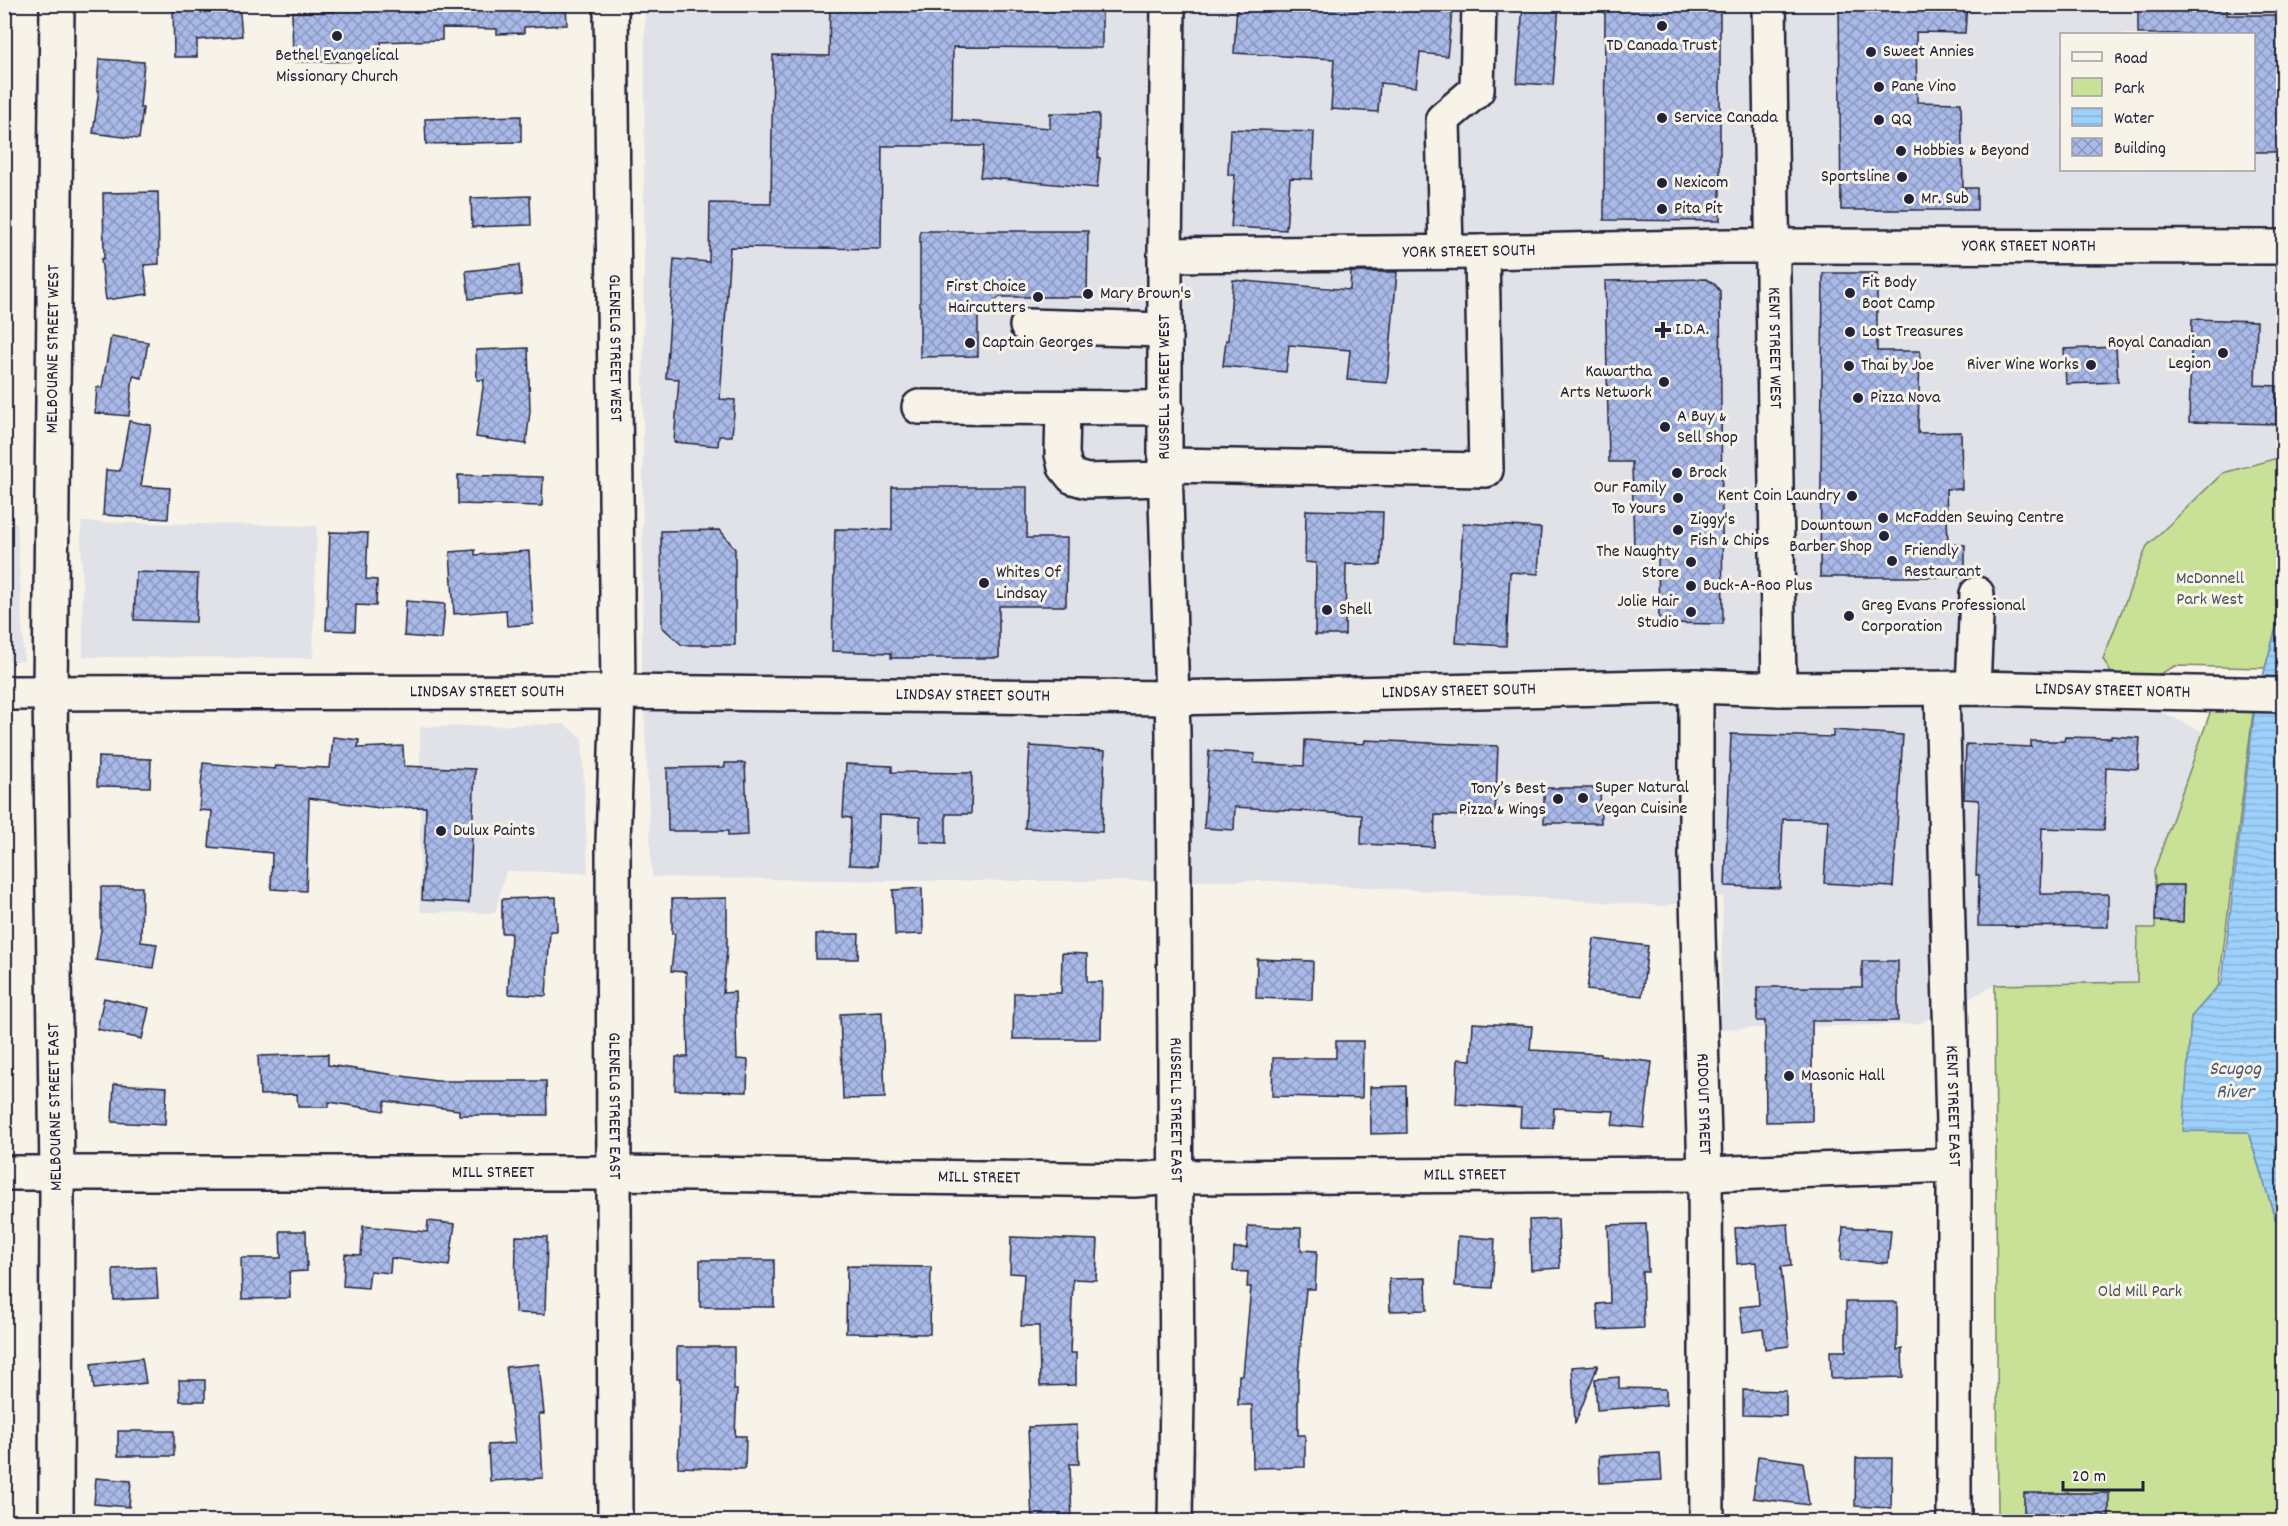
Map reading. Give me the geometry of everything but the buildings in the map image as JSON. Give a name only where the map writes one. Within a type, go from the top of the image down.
[{"type":"street","name":"MELBOURNE STREET WEST","points":[[50,693],[57,4]]},
{"type":"street","name":"GLENELG STREET WEST","points":[[611,4],[618,692]]},
{"type":"street","name":"RUSSELL STREET WEST","points":[[1168,4],[1165,330],[1172,698]]},
{"type":"street","points":[[1446,252],[1443,119],[1478,90],[1479,4]]},
{"type":"street","name":"KENT STREET WEST","points":[[1769,4],[1779,689]]},
{"type":"street","name":"YORK STREET SOUTH","points":[[1165,255],[1482,252],[1773,245]]},
{"type":"street","name":"YORK STREET NORTH","points":[[1773,245],[2283,247]]},
{"type":"street","points":[[1062,408],[1062,454],[1065,467],[1073,477],[1087,481],[1166,472],[1486,470],[1482,252]]},
{"type":"street","points":[[1027,326],[1165,330]]},
{"type":"street","points":[[919,407],[1166,408]]},
{"type":"street","name":"KENT STREET EAST","points":[[1954,1521],[1958,689],[1977,594]]},
{"type":"street","name":"LINDSAY STREET SOUTH","points":[[4,693],[618,692],[1172,698],[1696,686],[1779,689],[1958,689]]},
{"type":"street","name":"RIDOUT STREET","points":[[1696,686],[1696,863],[1705,1174],[1707,1521]]},
{"type":"street","name":"LINDSAY STREET NORTH","points":[[1958,689],[2283,695]]},
{"type":"street","name":"GLENELG STREET EAST","points":[[615,1521],[613,842],[618,692]]},
{"type":"street","name":"MELBOURNE STREET EAST","points":[[50,693],[57,1173],[56,1521]]},
{"type":"street","name":"RUSSELL STREET EAST","points":[[1172,698],[1177,1395],[1175,1521]]},
{"type":"street","name":"MILL STREET","points":[[4,1173],[615,1173],[1134,1180],[1176,1177],[1705,1174],[1954,1165]]},
{"type":"shaded area","points":[[645,5],[2283,5],[2283,445],[2278,458],[2223,473],[2123,693],[2203,732],[2154,871],[2155,929],[2138,929],[2137,982],[1995,985],[1919,1024],[1720,1029],[1723,896],[1663,906],[1274,881],[892,881],[652,877],[642,664]]},
{"type":"shaded area","points":[[5,522],[17,522],[24,661],[5,661]]},
{"type":"shaded area","points":[[81,522],[317,526],[313,658],[83,657]]},
{"type":"shaded area","points":[[564,724],[582,738],[588,873],[506,871],[495,913],[420,912],[420,727]]},
{"type":"green space","name":"McDonnell Park West","points":[[2283,445],[2283,603],[2265,668],[2175,666],[2123,693],[2103,659],[2147,546],[2223,473],[2278,458]]},
{"type":"green space","name":"Old Mill Park","points":[[2216,696],[2255,696],[2219,985],[2191,1017],[2184,1131],[2248,1132],[2283,1243],[2283,1521],[1998,1521],[1995,985],[2137,982],[2138,928],[2155,928],[2154,871]]},
{"type":"water","name":"Scugog River","points":[[2283,603],[2283,1243],[2248,1132],[2183,1131],[2191,1017],[2222,982],[2255,705]]},
{"type":"place","name":"TD Canada Trust","points":[[1662,26]]},
{"type":"place","name":"Bethel Evangelical Missionary Church","points":[[337,36]]},
{"type":"place","name":"Sweet Annies","points":[[1871,52]]},
{"type":"place","name":"Pane Vino","points":[[1879,87]]},
{"type":"place","name":"Service Canada","points":[[1662,118]]},
{"type":"place","name":"QQ","points":[[1879,120]]},
{"type":"place","name":"Hobbies & Beyond","points":[[1901,151]]},
{"type":"place","name":"Sportsline","points":[[1902,177]]},
{"type":"place","name":"Nexicom","points":[[1662,183]]},
{"type":"place","name":"Mr. Sub","points":[[1909,199]]},
{"type":"place","name":"Pita Pit","points":[[1662,209]]},
{"type":"place","name":"Fit Body Boot Camp","points":[[1850,293]]},
{"type":"place","name":"Mary Brown's","points":[[1088,294]]},
{"type":"place","name":"First Choice Haircutters","points":[[1038,297]]},
{"type":"place","name":"I.D.A.","points":[[1663,330]]},
{"type":"place","name":"Lost Treasures","points":[[1850,332]]},
{"type":"place","name":"Captain Georges","points":[[970,343]]},
{"type":"place","name":"Royal Canadian Legion","points":[[2223,353]]},
{"type":"place","name":"River Wine Works","points":[[2091,365]]},
{"type":"place","name":"Thai by Joe","points":[[1849,366]]},
{"type":"place","name":"Kawartha Arts Network","points":[[1664,382]]},
{"type":"place","name":"Pizza Nova","points":[[1858,398]]},
{"type":"place","name":"A Buy & Sell Shop","points":[[1665,427]]},
{"type":"place","name":"Brock","points":[[1677,473]]},
{"type":"place","name":"Kent Coin Laundry","points":[[1852,496]]},
{"type":"place","name":"Our Family To Yours","points":[[1678,498]]},
{"type":"place","name":"McFadden Sewing Centre","points":[[1883,518]]},
{"type":"place","name":"Ziggy's Fish & Chips","points":[[1678,530]]},
{"type":"place","name":"Downtown Barber Shop","points":[[1884,536]]},
{"type":"place","name":"Friendly Restaurant","points":[[1892,561]]},
{"type":"place","name":"The Naughty Store","points":[[1691,562]]},
{"type":"place","name":"Whites Of Lindsay","points":[[984,583]]},
{"type":"place","name":"Buck-A-Roo Plus","points":[[1691,586]]},
{"type":"place","name":"Shell","points":[[1327,610]]},
{"type":"place","name":"Jolie Hair Studio","points":[[1691,612]]},
{"type":"place","name":"Greg Evans Professional Corporation","points":[[1849,616]]},
{"type":"place","name":"Super Natural Vegan Cuisine","points":[[1583,798]]},
{"type":"place","name":"Tony’s Best Pizza & Wings","points":[[1558,799]]},
{"type":"place","name":"Dulux Paints","points":[[441,831]]},
{"type":"place","name":"Masonic Hall","points":[[1789,1076]]}]
